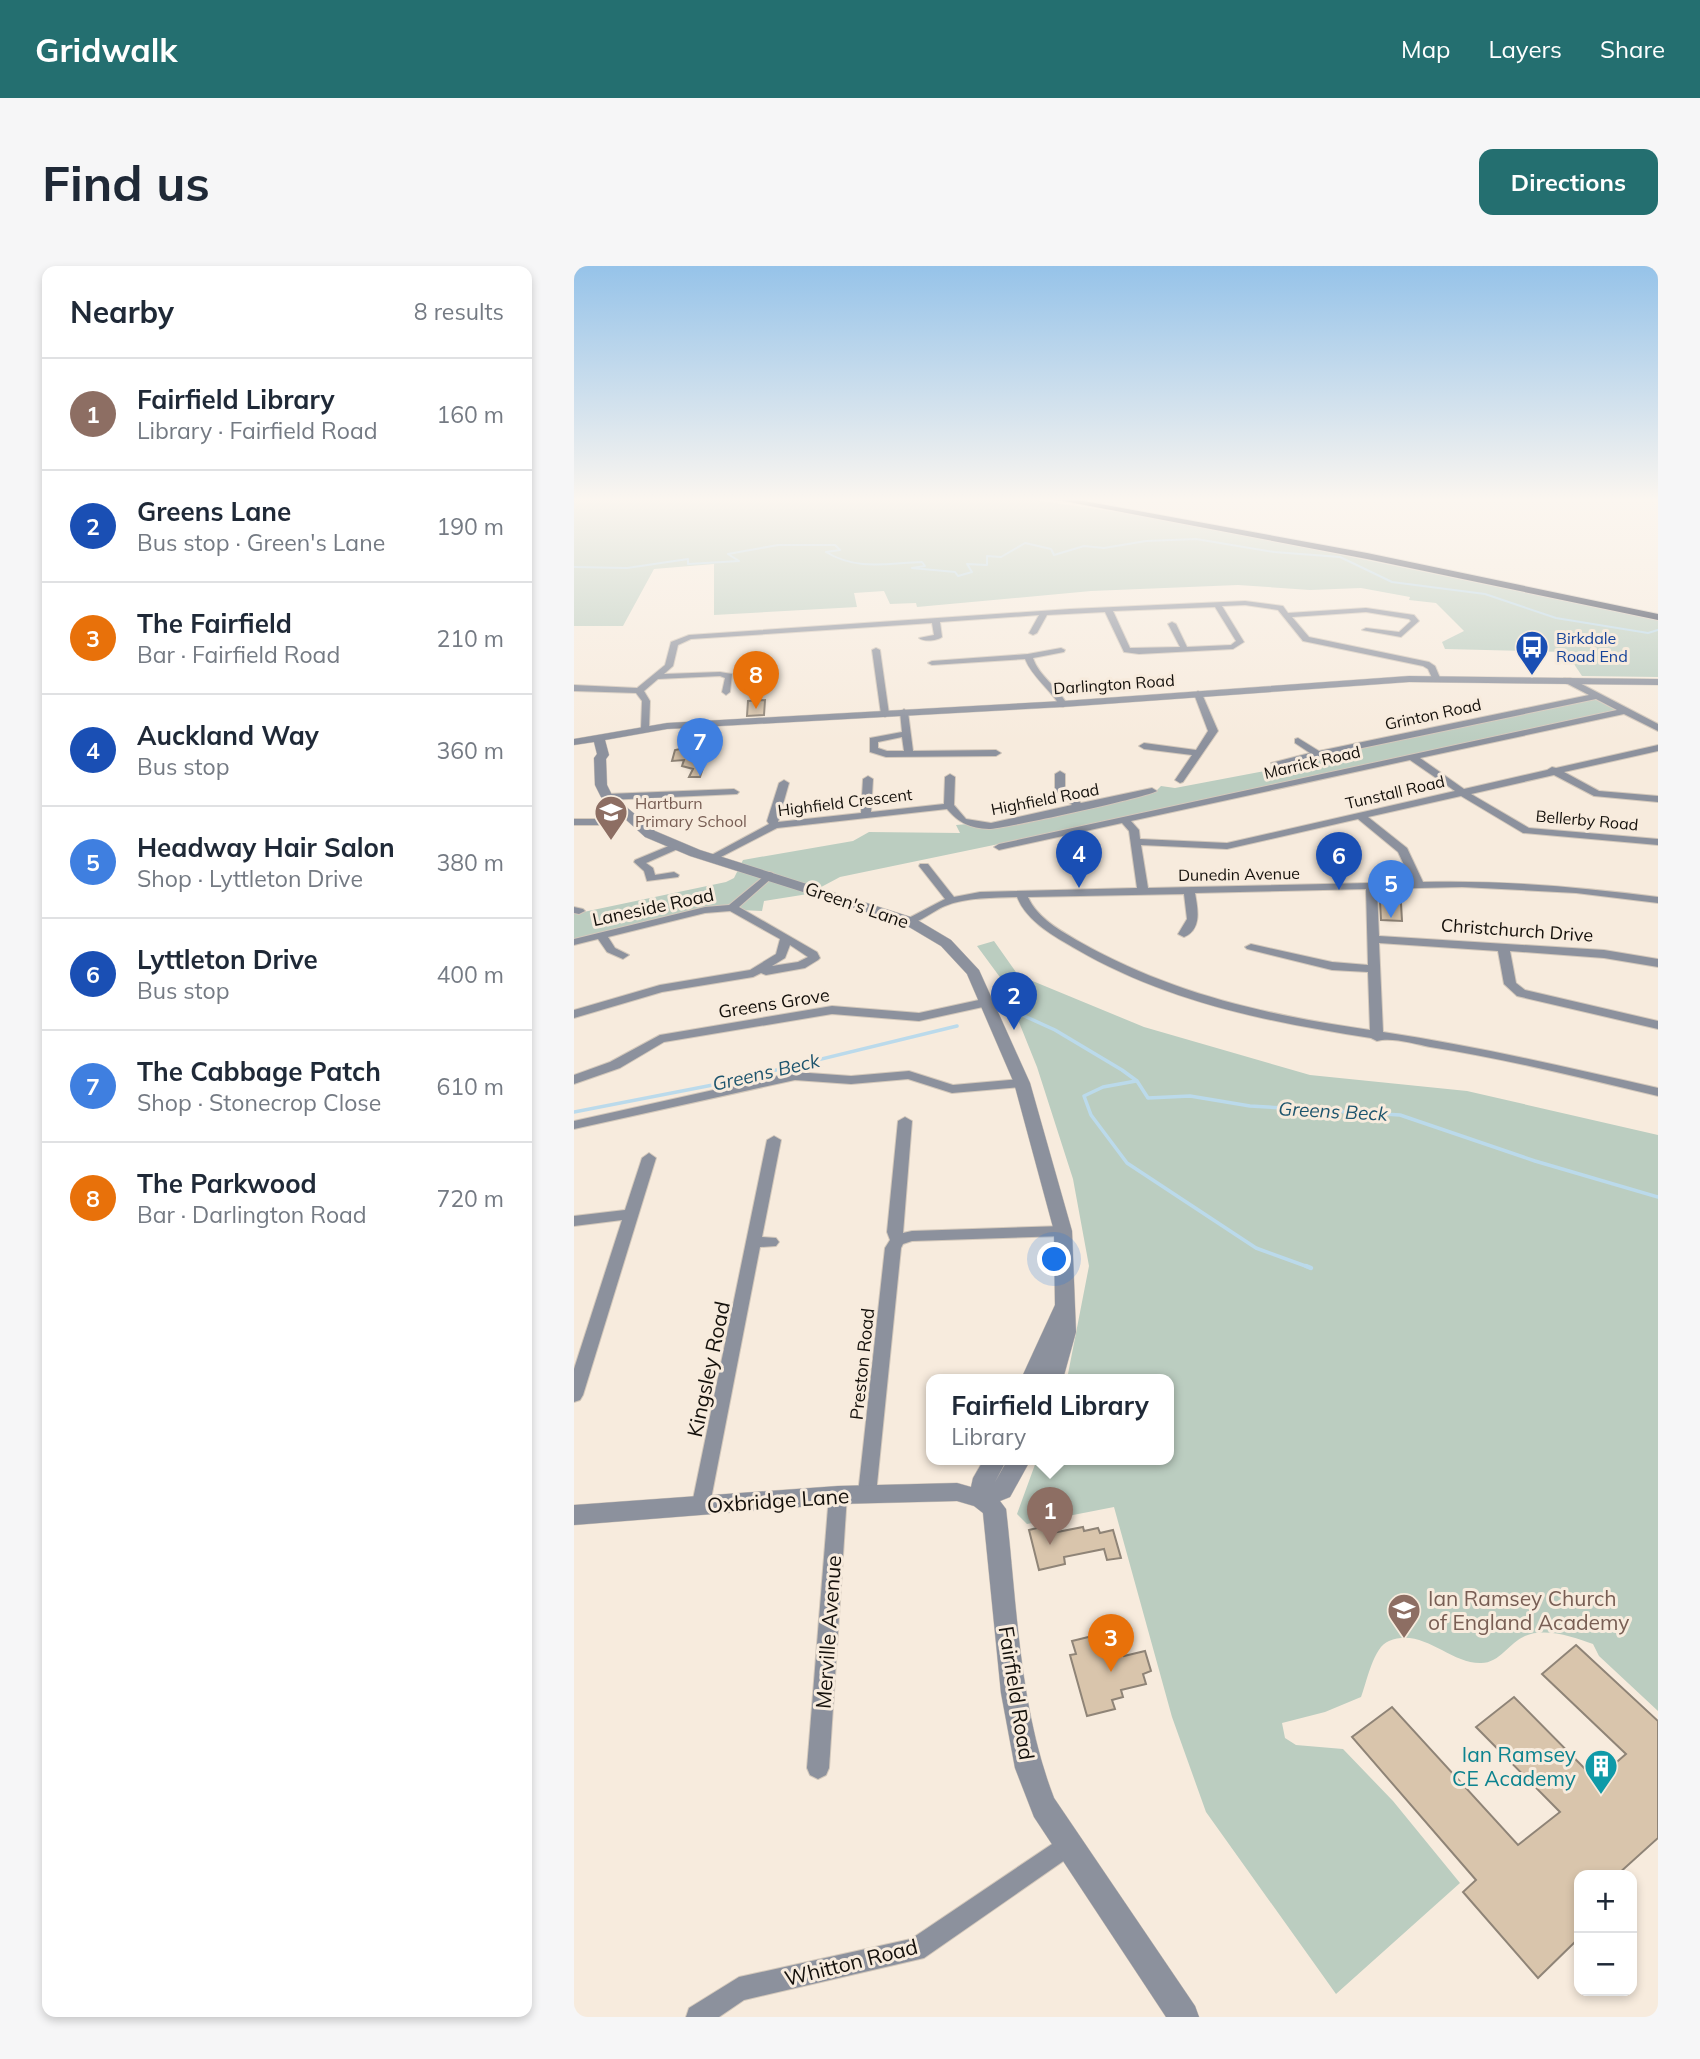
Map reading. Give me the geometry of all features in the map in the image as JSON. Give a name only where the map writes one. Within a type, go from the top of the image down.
[{"type":"highway","points":[[1473,579],[1658,617]]},
{"type":"highway","points":[[1501,579],[1658,611]]},
{"type":"street","points":[[1108,609],[1127,650],[1139,652],[1233,647],[1240,642],[1217,604]]},
{"type":"street","points":[[574,688],[639,691],[669,667],[674,644],[689,637],[1217,604],[1272,605],[1287,615],[1306,639],[1426,664],[1432,667],[1436,678]]},
{"type":"street","points":[[1287,615],[1366,610],[1411,617],[1415,621],[1401,635],[1366,630]]},
{"type":"street","points":[[1033,633],[1044,613]]},
{"type":"street","points":[[923,638],[938,637],[936,620]]},
{"type":"street","points":[[1172,624],[1185,650]]},
{"type":"street","points":[[876,650],[885,714]]},
{"type":"street","points":[[932,663],[1028,656],[1061,650]]},
{"type":"street","points":[[1028,656],[1030,664],[1057,690],[1063,704]]},
{"type":"street","points":[[655,677],[720,674],[729,676],[726,692]]},
{"type":"street","name":"Darlington Road","points":[[579,741],[645,729],[1436,678],[1658,682]]},
{"type":"street","points":[[1567,680],[1658,728]]},
{"type":"street","points":[[639,691],[646,701],[645,729]]},
{"type":"street","points":[[1180,780],[1213,731],[1198,694]]},
{"type":"street","name":"Grinton Road","points":[[1285,763],[1597,696]]},
{"type":"street","points":[[1580,699],[1579,705],[1594,713],[1609,715]]},
{"type":"street","name":"Marrick Road","points":[[1003,846],[1625,711]]},
{"type":"street","points":[[904,712],[909,754]]},
{"type":"street","points":[[906,734],[873,740],[873,750],[886,754],[996,753]]},
{"type":"street","points":[[598,737],[603,755],[600,758],[600,783],[607,797],[734,792]]},
{"type":"street","points":[[579,741],[600,758]]},
{"type":"street","points":[[1298,741],[1317,754]]},
{"type":"street","points":[[1144,746],[1198,753]]},
{"type":"street","name":"Tunstall Road","points":[[1137,842],[1227,846],[1658,748]]},
{"type":"street","name":"Bellerby Road","points":[[1410,756],[1466,792],[1485,808],[1527,831],[1658,842]]},
{"type":"street","points":[[1552,770],[1597,794],[1658,799]]},
{"type":"street","points":[[1060,775],[1060,789],[1080,808]]},
{"type":"street","points":[[949,806],[950,777]]},
{"type":"street","points":[[866,813],[868,779]]},
{"type":"street","points":[[775,825],[772,821],[784,783]]},
{"type":"street","name":"Highfield Road","points":[[949,806],[963,821],[991,827],[1152,791]]},
{"type":"street","name":"Green's Lane","points":[[607,797],[650,834],[676,846],[909,921],[946,943],[961,956],[974,973],[988,1002],[1022,1083],[1063,1231],[1066,1332],[1053,1374]]},
{"type":"street","name":"Highfield Crescent","points":[[711,858],[775,825],[949,806]]},
{"type":"street","points":[[574,822],[599,822],[626,816]]},
{"type":"street","points":[[1360,816],[1404,850],[1419,885]]},
{"type":"street","points":[[1124,820],[1134,830],[1143,892]]},
{"type":"street","points":[[674,875],[651,879],[649,870],[636,860],[676,846]]},
{"type":"street","points":[[924,866],[951,900]]},
{"type":"street","name":"Laneside Road","points":[[574,942],[705,910],[732,908],[769,875]]},
{"type":"street","name":"Dunedin Avenue","points":[[909,921],[951,900],[1021,894],[1419,885],[1516,886],[1658,900]]},
{"type":"street","points":[[1371,886],[1377,1037]]},
{"type":"street","points":[[1184,934],[1193,926],[1194,918],[1189,891]]},
{"type":"street","points":[[1021,894],[1023,904],[1049,927],[1099,958],[1143,979],[1257,1016],[1377,1037],[1457,1047],[1658,1092]]},
{"type":"street","points":[[574,1014],[660,989],[801,965],[814,958],[813,954],[732,908]]},
{"type":"street","points":[[602,936],[611,950],[623,955]]},
{"type":"street","points":[[753,973],[781,956],[786,938]]},
{"type":"street","name":"Christchurch Drive","points":[[1373,939],[1604,954],[1658,963]]},
{"type":"street","points":[[1503,946],[1510,984],[1521,993],[1658,1025]]},
{"type":"street","points":[[1251,947],[1332,967],[1375,969]]},
{"type":"street","name":"Greens Grove","points":[[574,1080],[615,1065],[660,1039],[674,1040],[832,1010],[919,1017],[988,1002]]},
{"type":"street","points":[[831,1079],[839,1067]]},
{"type":"street","points":[[574,1125],[795,1076],[831,1079],[909,1075],[952,1088],[1022,1083]]},
{"type":"street","name":"Preston Road","points":[[867,1494],[893,1248],[898,1240],[895,1232],[905,1121]]},
{"type":"street","name":"Kingsley Road","points":[[701,1504],[774,1140]]},
{"type":"street","points":[[574,1395],[649,1158]]},
{"type":"street","points":[[574,1222],[632,1214]]},
{"type":"street","points":[[898,1240],[912,1236],[1063,1231]]},
{"type":"street","points":[[754,1242],[771,1242]]},
{"type":"street","name":"Green's Lane","points":[[1033,1374],[1065,1304]]},
{"type":"street","points":[[981,1499],[984,1478],[992,1465]]},
{"type":"street","points":[[981,1499],[1002,1489],[1016,1465]]},
{"type":"street","name":"Oxbridge Lane","points":[[574,1515],[867,1494],[957,1492],[981,1499]]},
{"type":"street","name":"Merville Avenue","points":[[818,1768],[838,1496]]},
{"type":"street","name":"Fairfield Road","points":[[981,1499],[994,1509],[996,1518],[1007,1641],[1024,1745],[1044,1807],[1184,2017]]},
{"type":"street","name":"Whitton Road","points":[[698,2017],[739,1989],[916,1950],[1067,1845]]},
{"type":"green space","points":[[574,579],[649,579],[623,626],[574,626]]},
{"type":"green space","points":[[714,579],[1457,579],[1658,620],[1658,677],[1582,676],[1566,652],[1445,649],[1442,642],[1464,631],[1436,603],[1409,600],[1410,597],[1361,588],[1310,590],[1238,585],[1091,591],[917,607],[916,603],[890,604],[884,591],[854,593],[857,607],[714,615]]},
{"type":"green space","points":[[1589,696],[1623,714],[840,877],[808,894],[764,901],[762,911],[716,909],[574,941],[574,914],[726,882],[734,878],[743,860],[853,841],[869,832],[960,833],[956,825],[993,822],[1155,792],[1161,786],[1175,788],[1270,770],[1271,763]]},
{"type":"green space","points":[[994,941],[1018,975],[1144,1027],[1310,1075],[1467,1091],[1658,1135],[1658,1711],[1599,1656],[1593,1644],[1569,1636],[1541,1632],[1519,1639],[1498,1657],[1480,1663],[1457,1658],[1413,1639],[1389,1641],[1375,1657],[1361,1697],[1325,1712],[1282,1723],[1285,1738],[1296,1745],[1343,1749],[1393,1801],[1460,1883],[1336,1994],[1206,1812],[1172,1717],[1114,1507],[1027,1524],[1017,1514],[1035,1465],[1174,1465],[1174,1374],[1068,1374],[1089,1266],[1073,1179],[1037,1067],[1002,980],[977,946]]},
{"type":"building","points":[[765,700],[764,715],[747,716],[748,701]]},
{"type":"building","points":[[710,747],[700,777],[689,777],[693,769],[682,766],[684,760],[672,761],[675,750]]},
{"type":"building","points":[[1380,901],[1401,903],[1402,921],[1381,920]]},
{"type":"building","points":[[1045,1526],[1047,1534],[1083,1527],[1084,1531],[1098,1528],[1100,1533],[1113,1530],[1121,1558],[1107,1560],[1104,1549],[1064,1557],[1065,1564],[1039,1570],[1029,1530]]},
{"type":"building","points":[[1117,1630],[1124,1656],[1145,1651],[1151,1671],[1143,1674],[1146,1684],[1121,1690],[1123,1697],[1112,1700],[1115,1709],[1087,1716],[1070,1655],[1076,1654],[1072,1641]]},
{"type":"building","name":"Ian Ramsey CE Academy","points":[[1576,1645],[1658,1721],[1658,1838],[1623,1870],[1574,1870],[1574,1943],[1538,1978],[1463,1892],[1476,1880],[1352,1737],[1392,1707],[1518,1845],[1560,1812],[1476,1727],[1514,1697],[1596,1780],[1626,1754],[1542,1674]]},
{"type":"waterway","points":[[1385,579],[1392,582],[1485,594],[1556,618],[1648,633],[1658,630]]},
{"type":"waterway","name":"Greens Beck","points":[[1022,1015],[1055,1030],[1122,1070],[1137,1081],[1148,1098],[1190,1096],[1250,1106],[1400,1115],[1535,1161],[1658,1197]]},
{"type":"waterway","name":"Greens Beck","points":[[574,1112],[723,1083],[957,1026]]},
{"type":"waterway","points":[[1136,1081],[1103,1087],[1084,1096],[1091,1115],[1127,1163],[1256,1248],[1311,1268],[1306,1266]]},
{"type":"place","name":"Birkdale Road End","points":[[1532,677]]},
{"type":"place","name":"The Parkwood","points":[[756,709]]},
{"type":"place","name":"The Cabbage Patch","points":[[700,776]]},
{"type":"place","name":"Hartburn Primary School","points":[[611,842]]},
{"type":"place","name":"Auckland Way","points":[[1079,888]]},
{"type":"place","name":"Lyttleton Drive","points":[[1339,890]]},
{"type":"place","name":"Headway Hair Salon","points":[[1391,918]]},
{"type":"place","name":"Greens Lane","points":[[1014,1030]]},
{"type":"place","name":"Fairfield Library","points":[[1050,1545]]},
{"type":"place","name":"Ian Ramsey Church of England Academy","points":[[1404,1640]]},
{"type":"place","name":"The Fairfield","points":[[1111,1672]]},
{"type":"place","name":"Ian Ramsey CE Academy","points":[[1601,1796]]}]
